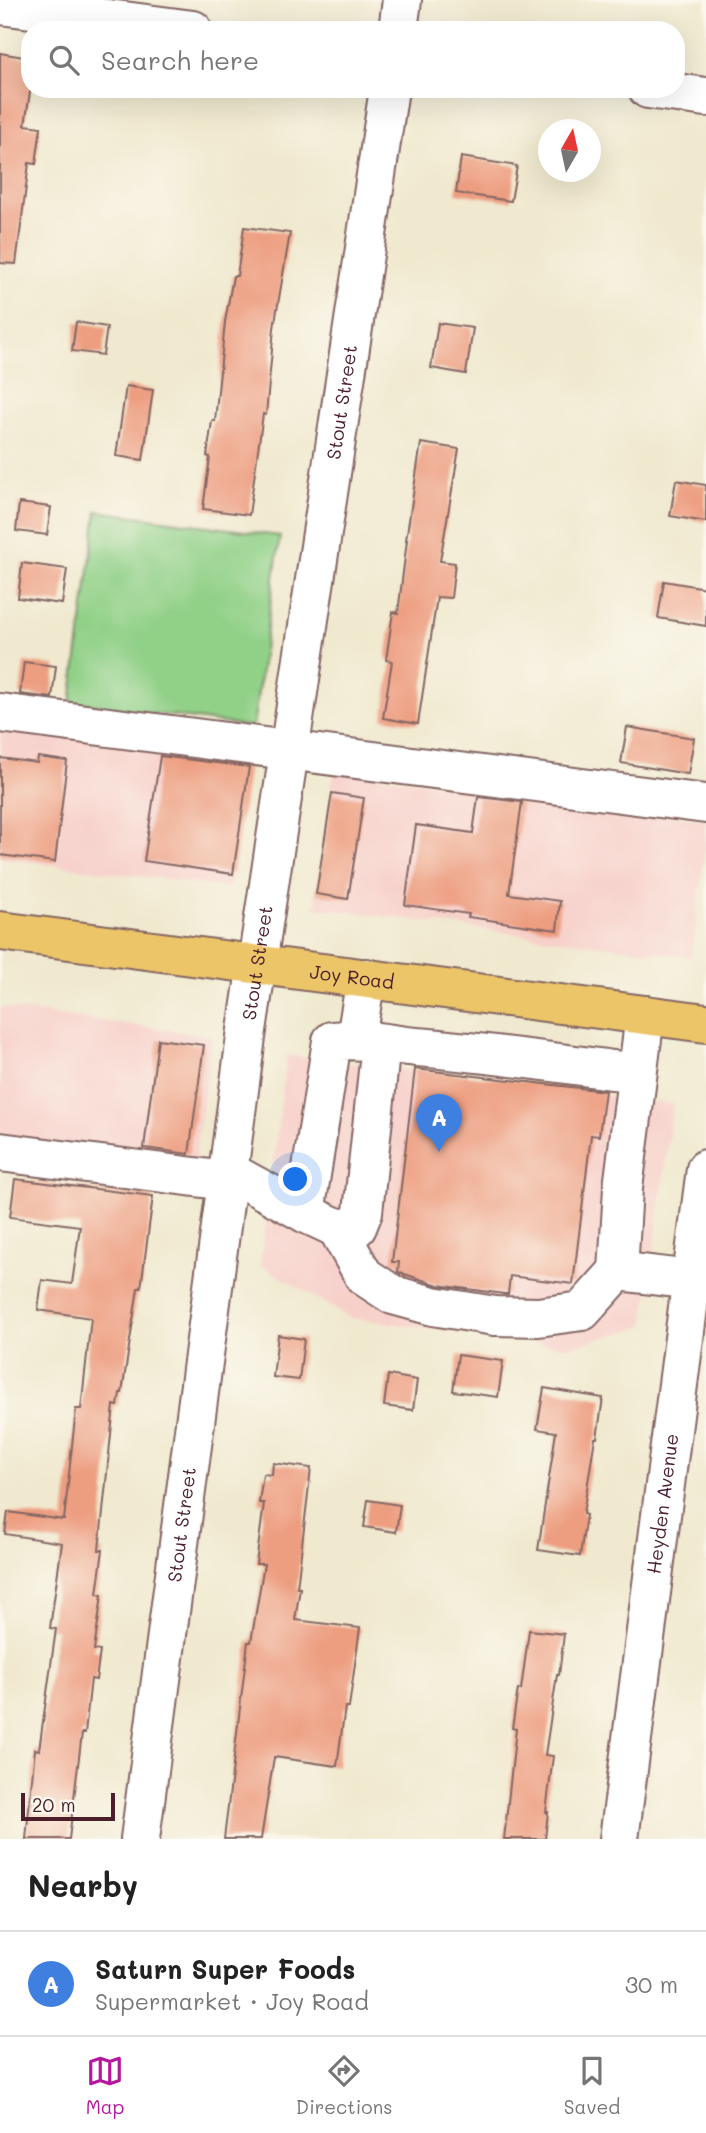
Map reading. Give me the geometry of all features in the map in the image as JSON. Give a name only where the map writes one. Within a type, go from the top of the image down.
[{"type":"main road","name":"Joy Road","points":[[0,931],[706,1023]]},
{"type":"street","points":[[399,21],[402,0]]},
{"type":"street","points":[[0,5],[124,21]]},
{"type":"street","points":[[685,94],[706,97]]},
{"type":"street","name":"Stout Street","points":[[141,1839],[256,964],[388,98]]},
{"type":"street","points":[[0,713],[706,804]]},
{"type":"street","points":[[366,978],[321,1220],[364,1276],[393,1295],[433,1306],[483,1314],[538,1317],[582,1311],[618,1271],[698,1257]]},
{"type":"street","points":[[618,1271],[622,1188],[645,1014]]},
{"type":"street","points":[[356,1041],[637,1073]]},
{"type":"street","points":[[0,1152],[227,1176],[321,1220],[357,1227],[363,1212],[356,1041]]},
{"type":"street","name":"Heyden Avenue","points":[[619,1839],[698,1257],[706,1169]]},
{"type":"shaded area","points":[[0,726],[246,758],[230,888],[0,858]]},
{"type":"shaded area","points":[[334,770],[706,820],[706,842],[691,957],[315,907]]},
{"type":"shaded area","points":[[0,1007],[212,1036],[194,1163],[0,1137]]},
{"type":"shaded area","points":[[287,1055],[673,1104],[644,1326],[569,1347],[350,1318],[260,1265]]},
{"type":"green space","points":[[97,511],[280,536],[253,727],[71,702]]},
{"type":"building","points":[[0,53],[21,56],[21,98],[29,98],[25,125],[41,127],[36,164],[29,163],[16,264],[0,263]]},
{"type":"building","points":[[461,157],[517,166],[511,201],[456,193]]},
{"type":"building","points":[[244,227],[290,233],[274,328],[266,415],[263,414],[249,515],[203,509],[210,457],[207,456],[212,421],[215,421],[225,322],[233,276],[237,276]]},
{"type":"building","points":[[76,322],[107,327],[103,355],[72,351]]},
{"type":"building","points":[[438,323],[473,328],[466,374],[431,368]]},
{"type":"building","points":[[126,386],[153,390],[143,460],[116,456]]},
{"type":"building","points":[[421,443],[459,449],[440,561],[455,563],[451,598],[437,597],[418,724],[383,718],[392,661],[386,660],[393,612],[398,613]]},
{"type":"building","points":[[676,480],[706,485],[706,522],[670,516]]},
{"type":"building","points":[[19,503],[51,507],[47,535],[16,531]]},
{"type":"building","points":[[22,563],[67,569],[62,604],[18,598]]},
{"type":"building","points":[[664,581],[706,588],[706,626],[658,618]]},
{"type":"building","points":[[24,662],[56,666],[52,698],[20,694]]},
{"type":"building","points":[[627,727],[694,738],[688,774],[621,763]]},
{"type":"building","points":[[160,756],[249,767],[233,874],[144,861]]},
{"type":"building","points":[[38,757],[67,761],[55,862],[0,855],[0,758],[37,763]]},
{"type":"building","points":[[332,793],[364,798],[348,899],[316,894]]},
{"type":"building","points":[[478,797],[522,802],[509,894],[560,901],[557,930],[405,905],[416,825],[473,833]]},
{"type":"building","points":[[158,1039],[204,1045],[189,1154],[144,1148]]},
{"type":"building","points":[[415,1069],[605,1091],[599,1136],[591,1135],[573,1284],[510,1276],[508,1294],[504,1294],[438,1285],[398,1272],[399,1262],[392,1262]]},
{"type":"building","points":[[15,1179],[153,1196],[141,1288],[138,1288],[122,1393],[118,1406],[114,1405],[99,1550],[103,1550],[97,1594],[102,1595],[94,1650],[100,1651],[96,1680],[91,1679],[85,1733],[82,1733],[69,1839],[26,1839],[35,1749],[39,1750],[56,1629],[50,1628],[62,1543],[5,1534],[8,1512],[64,1520],[76,1409],[81,1409],[91,1318],[38,1310],[42,1280],[72,1284],[80,1226],[10,1217]]},
{"type":"building","points":[[278,1335],[304,1339],[299,1380],[273,1377]]},
{"type":"building","points":[[458,1355],[503,1361],[498,1397],[453,1391]]},
{"type":"building","points":[[388,1375],[417,1380],[413,1410],[384,1406]]},
{"type":"building","points":[[544,1388],[603,1398],[583,1514],[586,1515],[580,1556],[538,1550],[556,1432],[537,1429]]},
{"type":"building","points":[[273,1463],[311,1468],[295,1620],[360,1628],[349,1707],[345,1707],[337,1766],[274,1757],[261,1839],[224,1839],[248,1642],[251,1642],[264,1564],[256,1564],[264,1503],[259,1503],[263,1474],[272,1475]]},
{"type":"building","points":[[368,1500],[400,1505],[396,1532],[364,1527]]},
{"type":"building","points":[[529,1630],[564,1634],[545,1755],[553,1756],[545,1839],[504,1839],[516,1729],[512,1728],[518,1689],[521,1690]]},
{"type":"place","name":"Saturn Super Foods","points":[[439,1152]]}]
